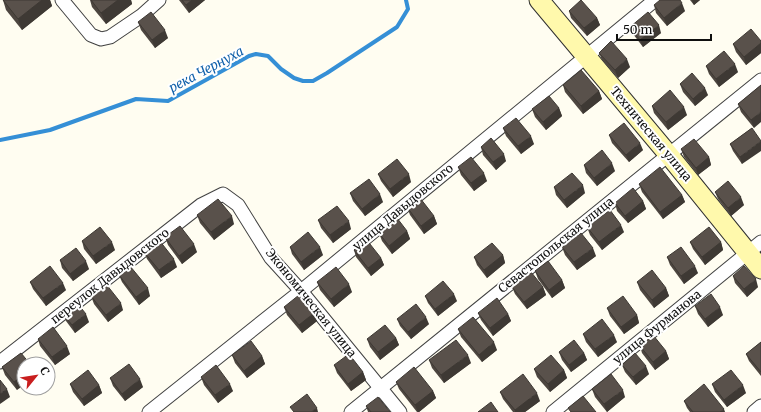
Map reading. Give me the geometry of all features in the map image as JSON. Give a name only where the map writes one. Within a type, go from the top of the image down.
[{"type":"street","points":[[62,0],[91,35],[101,40],[110,38],[141,16],[160,0]]},
{"type":"street","name":"Техническая улица","points":[[539,0],[668,154],[754,248],[761,269]]},
{"type":"street","name":"улица Давыдовского","points":[[149,412],[301,291],[655,0]]},
{"type":"street","name":"Севастопольская улица","points":[[351,412],[761,80]]},
{"type":"street","name":"Экономическая улица","points":[[223,194],[238,205],[271,258],[301,291],[400,412]]},
{"type":"street","name":"переулок Давыдовского","points":[[0,362],[201,205],[223,194]]},
{"type":"street","name":"улица Фурманова","points":[[553,412],[754,248]]},
{"type":"street","points":[[754,412],[761,406]]},
{"type":"building","points":[[3,0],[42,0],[18,19]]},
{"type":"building","points":[[91,0],[118,0],[101,13]]},
{"type":"building","points":[[182,0],[192,0],[186,5]]},
{"type":"building","points":[[581,0],[597,18],[584,28],[569,11]]},
{"type":"building","points":[[660,0],[680,0],[682,3],[664,18],[654,5]]},
{"type":"building","points":[[151,12],[165,30],[152,40],[138,22]]},
{"type":"building","points":[[648,12],[659,25],[640,40],[630,27]]},
{"type":"building","points":[[751,29],[761,43],[744,57],[733,44]]},
{"type":"building","points":[[611,41],[627,59],[615,70],[599,53]]},
{"type":"building","points":[[724,51],[735,64],[716,79],[706,66]]},
{"type":"building","points":[[581,70],[599,91],[581,106],[563,85]]},
{"type":"building","points":[[692,73],[705,88],[693,99],[680,84]]},
{"type":"building","points":[[761,85],[761,112],[751,120],[738,104]]},
{"type":"building","points":[[670,90],[684,107],[666,122],[652,106]]},
{"type":"building","points":[[549,96],[559,108],[543,122],[532,109]]},
{"type":"building","points":[[516,118],[531,136],[518,146],[503,128]]},
{"type":"building","points":[[624,123],[640,143],[626,155],[609,135]]},
{"type":"building","points":[[752,128],[761,141],[740,157],[730,144]]},
{"type":"building","points":[[491,138],[504,154],[493,162],[481,147]]},
{"type":"building","points":[[694,139],[709,157],[696,168],[681,149]]},
{"type":"building","points":[[602,150],[612,163],[594,178],[584,165]]},
{"type":"building","points":[[471,157],[484,173],[471,183],[458,167]]},
{"type":"building","points":[[397,159],[409,174],[390,189],[378,174]]},
{"type":"building","points":[[660,167],[682,195],[660,212],[639,184]]},
{"type":"building","points":[[572,173],[583,185],[564,200],[554,187]]},
{"type":"building","points":[[369,179],[380,194],[362,209],[350,193]]},
{"type":"building","points":[[728,181],[741,197],[728,208],[715,192]]},
{"type":"building","points":[[633,188],[643,201],[625,216],[615,203]]},
{"type":"building","points":[[420,198],[434,216],[421,226],[407,207]]},
{"type":"building","points":[[218,199],[232,216],[211,232],[197,215]]},
{"type":"building","points":[[337,206],[349,221],[330,235],[318,220]]},
{"type":"building","points":[[610,210],[621,225],[599,242],[587,227]]},
{"type":"building","points":[[397,218],[407,231],[389,246],[379,233]]},
{"type":"building","points":[[180,226],[194,244],[179,256],[165,237]]},
{"type":"building","points":[[100,227],[112,242],[93,256],[82,241]]},
{"type":"building","points":[[709,227],[721,242],[702,257],[690,242]]},
{"type":"building","points":[[308,232],[320,247],[301,262],[290,247]]},
{"type":"building","points":[[581,233],[593,248],[574,262],[562,247]]},
{"type":"building","points":[[366,239],[381,258],[368,268],[354,250]]},
{"type":"building","points":[[159,240],[174,259],[159,270],[144,252]]},
{"type":"building","points":[[492,243],[503,255],[484,270],[474,257]]},
{"type":"building","points":[[681,247],[695,266],[681,276],[667,257]]},
{"type":"building","points":[[76,248],[86,261],[70,274],[60,260]]},
{"type":"building","points":[[548,261],[562,280],[549,290],[535,271]]},
{"type":"building","points":[[50,266],[63,283],[43,298],[30,282]]},
{"type":"building","points":[[130,266],[148,288],[136,297],[119,275]]},
{"type":"building","points":[[744,266],[756,279],[744,289],[733,276]]},
{"type":"building","points":[[336,267],[349,284],[331,299],[317,282]]},
{"type":"building","points":[[652,270],[666,288],[652,300],[637,282]]},
{"type":"building","points":[[531,272],[543,287],[524,302],[512,287]]},
{"type":"building","points":[[443,281],[454,294],[435,309],[425,296]]},
{"type":"building","points":[[106,284],[121,303],[106,315],[91,296]]},
{"type":"building","points":[[711,294],[720,307],[705,319],[695,306]]},
{"type":"building","points":[[299,295],[314,313],[299,325],[284,307]]},
{"type":"building","points":[[623,296],[637,315],[621,327],[607,308]]},
{"type":"building","points":[[497,298],[508,314],[490,328],[478,313]]},
{"type":"building","points":[[77,303],[86,314],[72,325],[63,314]]},
{"type":"building","points":[[416,304],[426,317],[408,332],[397,319]]},
{"type":"building","points":[[473,317],[494,342],[479,355],[458,329]]},
{"type":"building","points":[[602,319],[614,335],[595,349],[583,334]]},
{"type":"building","points":[[385,325],[396,338],[378,352],[367,339]]},
{"type":"building","points":[[53,327],[67,346],[51,356],[38,339]]},
{"type":"building","points":[[653,335],[666,351],[653,362],[640,346]]},
{"type":"building","points":[[456,340],[468,355],[441,375],[429,360]]},
{"type":"building","points":[[574,340],[584,353],[569,365],[559,352]]},
{"type":"building","points":[[251,341],[262,356],[244,371],[232,355]]},
{"type":"building","points":[[761,342],[761,372],[746,354]]},
{"type":"building","points":[[635,353],[646,366],[633,377],[622,365]]},
{"type":"building","points":[[349,354],[363,372],[348,384],[334,365]]},
{"type":"building","points":[[551,355],[564,370],[548,384],[534,369]]},
{"type":"building","points":[[16,357],[16,381],[14,382],[2,367]]},
{"type":"building","points":[[129,364],[140,379],[122,394],[110,378]]},
{"type":"building","points":[[216,365],[230,384],[215,395],[201,377]]},
{"type":"building","points":[[414,367],[433,391],[415,405],[396,382]]},
{"type":"building","points":[[88,370],[99,385],[82,399],[70,384]]},
{"type":"building","points":[[731,370],[743,385],[724,400],[712,384]]},
{"type":"building","points":[[523,374],[537,393],[515,410],[500,392]]},
{"type":"building","points":[[611,374],[623,390],[604,404],[592,389]]},
{"type":"building","points":[[0,380],[7,389],[0,394]]},
{"type":"building","points":[[704,384],[724,409],[720,412],[693,412],[684,401]]},
{"type":"building","points":[[307,394],[317,408],[311,412],[294,412],[290,407]]},
{"type":"building","points":[[583,396],[596,412],[571,412],[568,408]]},
{"type":"building","points":[[378,397],[390,412],[371,412],[366,406]]},
{"type":"building","points":[[491,402],[498,412],[478,412]]},
{"type":"waterway","name":"река Чернуха","points":[[0,140],[50,130],[136,99],[168,101],[249,56],[256,54],[268,56],[281,69],[294,78],[303,81],[313,81],[397,27],[408,9],[406,0]]}]
